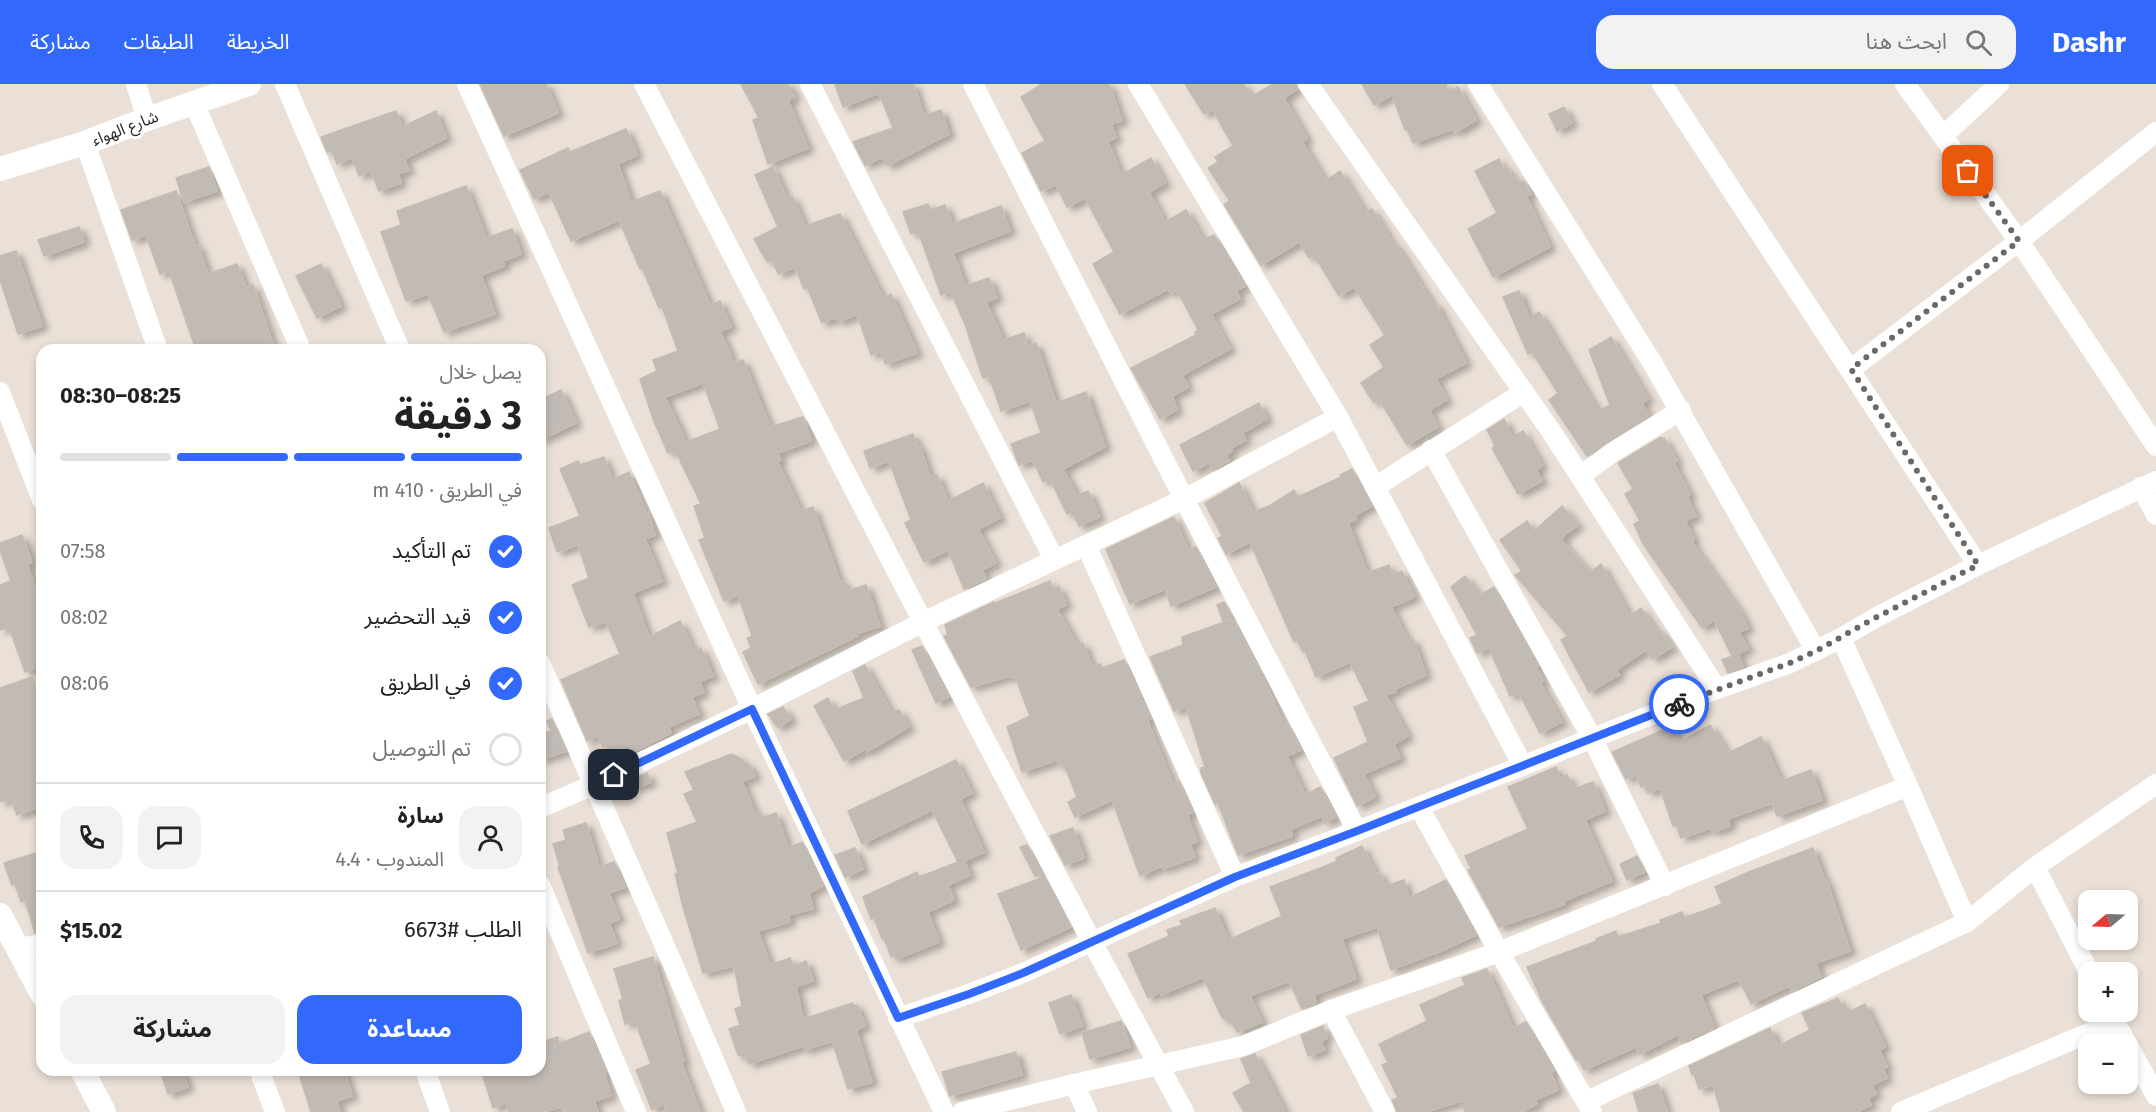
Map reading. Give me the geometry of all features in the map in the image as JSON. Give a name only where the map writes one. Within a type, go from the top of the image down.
[{"type":"street","points":[[136,84],[147,118]]},
{"type":"street","name":"شارع الهواء","points":[[0,170],[249,84]]},
{"type":"street","points":[[285,84],[397,344]]},
{"type":"street","points":[[467,84],[752,709],[944,1112]]},
{"type":"street","points":[[644,84],[923,622],[1184,1112]]},
{"type":"street","points":[[810,84],[1054,559]]},
{"type":"street","points":[[973,84],[1184,499],[1357,831]]},
{"type":"street","points":[[1138,84],[1338,417],[1523,766]]},
{"type":"street","points":[[1308,84],[1524,392],[1717,689]]},
{"type":"street","points":[[1478,84],[1680,410],[1816,651]]},
{"type":"street","points":[[1662,84],[1978,565]]},
{"type":"street","points":[[1905,84],[2019,241],[2156,446]]},
{"type":"street","points":[[1943,136],[1999,84]]},
{"type":"street","points":[[194,103],[298,344]]},
{"type":"street","points":[[1851,369],[2019,241],[2156,132]]},
{"type":"street","points":[[85,142],[156,344]]},
{"type":"street","points":[[0,392],[36,485]]},
{"type":"street","points":[[1375,487],[1524,392]]},
{"type":"street","points":[[1580,476],[1613,452],[1680,410]]},
{"type":"street","points":[[546,805],[752,709],[923,622],[1184,499],[1338,417]]},
{"type":"street","points":[[1431,450],[1592,738],[1665,886]]},
{"type":"street","points":[[898,1018],[1023,973],[1235,877],[1717,689],[1790,663],[1978,565],[2148,484],[2156,515]]},
{"type":"street","points":[[1086,544],[1235,877]]},
{"type":"street","points":[[1841,638],[1966,922]]},
{"type":"street","points":[[546,676],[595,784],[736,1112]]},
{"type":"street","points":[[1419,807],[1499,952],[1590,1107],[1966,922],[2035,867],[2156,784]]},
{"type":"street","points":[[962,1112],[1243,1046],[1332,1010],[1499,952],[1908,786]]},
{"type":"street","points":[[2035,867],[2084,962]]},
{"type":"street","points":[[546,899],[636,1112]]},
{"type":"street","points":[[0,915],[36,982]]},
{"type":"street","points":[[18,948],[36,945]]},
{"type":"street","points":[[1332,1010],[1385,1112]]},
{"type":"street","points":[[1901,1112],[2099,1022]]},
{"type":"street","points":[[2115,1022],[2156,1096]]},
{"type":"street","points":[[85,1076],[104,1112]]},
{"type":"street","points":[[261,1076],[275,1112]]},
{"type":"street","points":[[427,1076],[440,1112]]},
{"type":"street","points":[[1074,1084],[1087,1112]]},
{"type":"building","points":[[480,84],[546,84],[558,113],[504,136]]},
{"type":"building","points":[[741,84],[788,84],[795,97],[788,101],[808,148],[768,164],[753,120],[759,118]]},
{"type":"building","points":[[835,84],[913,84],[924,116],[941,110],[949,134],[887,166],[883,157],[865,165],[853,142],[893,128],[879,93],[843,107]]},
{"type":"building","points":[[1042,84],[1109,84],[1122,121],[1111,124],[1116,138],[1108,141],[1121,175],[1151,158],[1165,183],[1149,192],[1165,222],[1186,210],[1203,240],[1214,235],[1245,286],[1236,291],[1240,299],[1211,314],[1230,349],[1182,375],[1188,387],[1172,396],[1177,410],[1160,419],[1131,368],[1196,335],[1195,332],[1198,330],[1177,290],[1171,293],[1168,289],[1120,314],[1093,264],[1114,252],[1085,198],[1067,207],[1056,185],[1041,191],[1022,153],[1045,141],[1021,97]]},
{"type":"building","points":[[1185,84],[1243,84],[1251,97],[1273,84],[1296,84],[1297,89],[1284,98],[1307,139],[1302,142],[1325,181],[1340,171],[1365,213],[1372,209],[1433,305],[1436,304],[1466,363],[1436,379],[1447,400],[1429,410],[1438,427],[1407,445],[1379,399],[1374,403],[1361,383],[1384,367],[1370,345],[1385,335],[1354,287],[1339,296],[1314,255],[1309,258],[1299,242],[1261,265],[1224,204],[1230,201],[1208,168],[1218,162],[1215,157],[1233,146],[1212,109],[1204,114]]},
{"type":"building","points":[[1362,84],[1446,84],[1448,92],[1458,87],[1476,120],[1455,133],[1453,129],[1413,143],[1407,129],[1405,130],[1392,95],[1374,105]]},
{"type":"building","points":[[1564,107],[1572,123],[1557,131],[1549,114]]},
{"type":"building","points":[[396,111],[402,127],[436,111],[446,138],[404,159],[409,170],[398,174],[401,183],[379,191],[371,171],[359,176],[352,158],[337,164],[332,150],[327,152],[321,137]]},
{"type":"building","points":[[626,129],[637,155],[618,164],[631,202],[660,191],[710,305],[720,301],[731,327],[720,331],[734,364],[743,360],[770,427],[803,417],[811,441],[778,453],[781,460],[777,461],[801,511],[813,507],[840,582],[844,581],[847,591],[866,585],[880,626],[857,634],[858,636],[758,684],[743,652],[751,648],[747,638],[752,636],[738,595],[724,601],[699,540],[705,538],[694,506],[701,504],[675,450],[668,453],[653,419],[640,379],[657,371],[653,360],[678,351],[662,307],[659,308],[619,220],[571,241],[549,192],[534,199],[520,170],[568,148],[570,152]],"holes":[[[703,383],[720,429],[686,442],[665,397]]]},
{"type":"building","points":[[1499,159],[1504,169],[1507,167],[1513,179],[1515,177],[1517,182],[1524,181],[1531,194],[1526,196],[1550,247],[1493,277],[1468,229],[1497,213],[1475,171]]},
{"type":"building","points":[[209,167],[217,191],[184,202],[176,178]]},
{"type":"building","points":[[773,167],[787,199],[792,196],[805,226],[840,214],[883,298],[891,294],[917,353],[885,364],[881,351],[871,355],[857,314],[839,322],[836,317],[822,323],[807,287],[804,289],[795,267],[778,274],[772,259],[767,262],[754,239],[778,227],[755,175]]},
{"type":"building","points":[[466,186],[486,238],[512,229],[521,254],[503,261],[504,266],[481,275],[495,314],[444,332],[428,294],[406,301],[381,232],[401,225],[397,211]]},
{"type":"building","points":[[176,191],[195,246],[198,245],[208,274],[237,264],[246,288],[253,285],[273,344],[194,344],[169,271],[160,274],[146,235],[132,240],[121,210]]},
{"type":"building","points":[[928,204],[930,210],[945,205],[952,224],[1001,206],[1010,231],[953,253],[965,286],[989,278],[997,298],[986,302],[1003,340],[1024,333],[1028,346],[1036,343],[1056,403],[1086,392],[1105,447],[1063,469],[1077,496],[1088,491],[1099,517],[1079,526],[1072,512],[1067,514],[1050,479],[1043,482],[1033,460],[1019,465],[1011,444],[1041,433],[1030,401],[1001,411],[989,376],[983,378],[969,334],[951,292],[941,295],[918,231],[911,234],[903,212]]},
{"type":"building","points":[[79,227],[84,242],[44,256],[38,240]]},
{"type":"building","points":[[16,251],[42,326],[18,334],[0,280],[0,256]]},
{"type":"building","points":[[321,264],[341,306],[317,318],[296,276]]},
{"type":"building","points":[[1519,291],[1529,318],[1539,312],[1598,411],[1610,405],[1589,350],[1611,337],[1648,399],[1642,403],[1649,416],[1587,456],[1549,400],[1558,393],[1532,352],[1528,354],[1503,297]]},
{"type":"building","points":[[561,390],[576,423],[546,437],[546,397]]},
{"type":"building","points":[[1259,403],[1267,419],[1242,433],[1246,440],[1231,448],[1232,451],[1226,455],[1229,461],[1212,470],[1209,463],[1193,471],[1180,445]]},
{"type":"building","points":[[1504,419],[1512,437],[1523,431],[1542,466],[1536,470],[1542,481],[1518,494],[1492,448],[1495,446],[1487,430]]},
{"type":"building","points":[[913,434],[918,447],[920,446],[930,477],[937,475],[948,501],[983,483],[1000,518],[978,529],[996,563],[982,570],[986,579],[964,589],[948,550],[924,562],[905,523],[911,520],[889,461],[870,468],[864,451]]},
{"type":"building","points":[[1661,437],[1664,438],[1677,461],[1674,463],[1690,495],[1687,497],[1696,516],[1685,521],[1694,539],[1691,541],[1741,613],[1748,628],[1739,632],[1748,649],[1732,656],[1714,620],[1702,628],[1643,544],[1634,524],[1640,521],[1625,494],[1633,489],[1618,463]]},
{"type":"building","points":[[604,457],[612,480],[629,472],[646,513],[648,513],[655,535],[645,539],[662,581],[633,593],[649,637],[680,621],[694,651],[701,648],[713,676],[699,682],[704,692],[692,697],[699,714],[668,727],[671,733],[622,758],[619,751],[614,753],[609,744],[603,747],[598,736],[587,741],[561,680],[620,654],[606,622],[589,627],[572,585],[589,578],[578,545],[557,552],[549,528],[580,516],[560,469],[578,461],[580,465]]},
{"type":"building","points":[[1352,469],[1372,506],[1355,515],[1356,520],[1348,523],[1367,573],[1389,565],[1393,575],[1402,571],[1414,597],[1391,607],[1408,641],[1413,639],[1426,675],[1386,695],[1408,736],[1394,744],[1400,758],[1364,774],[1375,797],[1357,806],[1334,758],[1368,742],[1354,707],[1369,701],[1350,662],[1316,677],[1305,651],[1303,652],[1297,640],[1294,642],[1250,542],[1226,554],[1218,538],[1222,536],[1205,503],[1239,483],[1253,512],[1271,505],[1294,490],[1298,497],[1341,477],[1340,475]]},
{"type":"building","points":[[1562,506],[1578,525],[1561,540],[1590,572],[1601,564],[1630,616],[1641,608],[1656,631],[1659,630],[1672,647],[1653,659],[1646,650],[1616,670],[1619,675],[1589,692],[1561,640],[1568,636],[1515,575],[1522,571],[1500,540],[1527,521],[1534,531]]},
{"type":"building","points":[[1174,517],[1188,550],[1196,547],[1216,587],[1171,606],[1165,589],[1130,604],[1106,549]]},
{"type":"building","points":[[22,535],[32,563],[27,564],[36,590],[36,668],[25,672],[9,627],[0,630],[0,585],[11,581],[0,550],[0,543]]},
{"type":"building","points":[[1465,576],[1480,595],[1494,587],[1538,666],[1536,667],[1543,681],[1540,683],[1562,722],[1540,733],[1519,693],[1510,696],[1489,648],[1477,653],[1470,638],[1477,635],[1451,587]]},
{"type":"building","points":[[1050,581],[1053,589],[1059,587],[1066,605],[1057,609],[1077,645],[1083,643],[1092,667],[1101,664],[1102,668],[1124,660],[1151,719],[1147,720],[1173,784],[1179,781],[1193,812],[1187,814],[1197,842],[1190,844],[1195,857],[1163,869],[1162,866],[1140,876],[1112,800],[1075,817],[1068,802],[1077,797],[1064,764],[1059,766],[1057,760],[1022,772],[1007,727],[1030,716],[1015,676],[971,687],[944,636],[948,635],[945,625],[994,602]]},
{"type":"building","points":[[1224,602],[1232,616],[1223,621],[1217,605]]},
{"type":"building","points":[[1233,619],[1263,677],[1284,725],[1287,723],[1301,750],[1287,756],[1305,795],[1320,787],[1336,817],[1325,823],[1322,816],[1293,828],[1292,836],[1238,855],[1218,803],[1215,804],[1201,773],[1201,768],[1205,767],[1186,707],[1174,711],[1150,657],[1183,645],[1182,637]]},
{"type":"building","points":[[922,646],[949,697],[936,703],[912,650]]},
{"type":"building","points":[[1738,654],[1743,667],[1728,673],[1722,660]]},
{"type":"building","points":[[865,665],[892,713],[899,710],[909,727],[867,752],[866,749],[844,761],[814,706],[828,698],[834,710],[864,698],[853,671]]},
{"type":"building","points":[[32,677],[36,689],[36,808],[17,815],[11,799],[0,802],[0,688]]},
{"type":"building","points":[[783,707],[791,719],[778,728],[768,714]]},
{"type":"building","points":[[552,719],[566,751],[546,758],[546,733],[551,731],[547,721]]},
{"type":"building","points":[[1710,725],[1728,753],[1761,737],[1781,781],[1811,770],[1822,800],[1777,816],[1772,803],[1728,819],[1730,826],[1713,832],[1711,828],[1681,838],[1676,825],[1673,826],[1660,788],[1648,793],[1645,785],[1641,787],[1636,775],[1626,779],[1612,752],[1672,726],[1680,742]]},
{"type":"building","points":[[731,754],[751,767],[755,777],[742,781],[755,814],[760,812],[762,818],[776,813],[788,848],[802,842],[823,886],[809,893],[813,909],[788,915],[790,922],[758,931],[770,965],[790,958],[793,966],[806,961],[813,981],[796,987],[803,1019],[853,1003],[854,1006],[857,1005],[865,1026],[856,1030],[872,1082],[848,1089],[832,1041],[805,1050],[803,1046],[749,1064],[747,1056],[742,1058],[741,1054],[738,1055],[729,1029],[740,1025],[735,1009],[742,1006],[734,966],[703,973],[683,907],[675,874],[678,874],[667,833],[697,822],[684,794],[694,790],[685,772]]},
{"type":"building","points":[[956,760],[972,793],[960,799],[984,852],[964,861],[970,875],[948,885],[954,900],[928,912],[939,942],[896,959],[894,955],[891,957],[874,918],[871,919],[863,897],[917,872],[919,877],[958,862],[932,810],[862,844],[848,811]]},
{"type":"building","points":[[1556,767],[1560,778],[1567,775],[1573,789],[1593,782],[1605,811],[1585,820],[1612,881],[1564,901],[1565,904],[1499,927],[1468,870],[1471,869],[1465,856],[1528,829],[1508,787]]},
{"type":"building","points":[[647,773],[651,782],[635,788],[632,780]]},
{"type":"building","points":[[586,823],[599,867],[614,862],[626,887],[609,893],[619,919],[609,923],[617,943],[588,953],[558,867],[560,867],[553,844],[566,840],[563,830]]},
{"type":"building","points":[[1073,828],[1084,858],[1065,865],[1050,836]]},
{"type":"building","points":[[1027,845],[1042,874],[1035,876],[1020,847]]},
{"type":"building","points":[[1362,846],[1376,874],[1380,873],[1385,886],[1404,880],[1409,898],[1446,880],[1476,935],[1435,954],[1391,970],[1377,927],[1342,939],[1356,979],[1314,995],[1316,1003],[1302,1009],[1289,981],[1250,996],[1262,1022],[1237,1032],[1233,1024],[1222,1018],[1203,977],[1161,995],[1160,992],[1148,998],[1128,954],[1169,936],[1167,930],[1182,925],[1180,921],[1215,908],[1228,940],[1282,916],[1270,887],[1337,861],[1336,858]]},
{"type":"building","points":[[855,848],[863,869],[845,877],[835,855]]},
{"type":"building","points":[[1813,848],[1850,951],[1816,963],[1821,977],[1792,991],[1789,986],[1751,1004],[1739,979],[1701,995],[1714,1028],[1681,1043],[1679,1034],[1640,1054],[1636,1047],[1584,1070],[1542,1001],[1527,967],[1597,941],[1596,939],[1616,931],[1618,937],[1661,923],[1660,920],[1682,912],[1684,918],[1722,904],[1715,887]]},
{"type":"building","points":[[36,853],[36,933],[25,900],[21,902],[4,863]]},
{"type":"building","points":[[1637,856],[1645,872],[1627,880],[1620,864]]},
{"type":"building","points":[[1044,877],[1071,927],[1021,950],[998,894]]},
{"type":"building","points":[[653,957],[684,1061],[681,1062],[700,1112],[667,1112],[664,1104],[652,1110],[636,1070],[651,1064],[635,1021],[625,1024],[619,1001],[623,999],[614,969]]},
{"type":"building","points":[[1487,969],[1513,1028],[1526,1022],[1554,1071],[1551,1073],[1558,1090],[1535,1100],[1537,1104],[1522,1112],[1465,1112],[1461,1101],[1426,1112],[1397,1112],[1392,1100],[1398,1098],[1382,1065],[1388,1063],[1379,1044],[1427,1021],[1420,1005],[1465,985],[1462,978]]},
{"type":"building","points":[[1071,995],[1082,1026],[1060,1034],[1049,1003]]},
{"type":"building","points":[[1838,998],[1844,1011],[1850,1008],[1851,1011],[1865,1004],[1885,1047],[1879,1050],[1887,1067],[1883,1069],[1887,1078],[1872,1085],[1876,1094],[1868,1098],[1871,1105],[1857,1112],[1721,1112],[1713,1085],[1699,1089],[1689,1066],[1770,1028],[1778,1046],[1810,1030],[1802,1013]]},
{"type":"building","points":[[1121,1021],[1130,1047],[1090,1059],[1082,1033]]},
{"type":"building","points":[[1323,1026],[1327,1038],[1321,1041],[1325,1050],[1308,1056],[1301,1035]]},
{"type":"building","points":[[589,1032],[606,1072],[604,1072],[611,1096],[594,1101],[598,1112],[564,1112],[562,1107],[542,1112],[509,1112],[506,1103],[493,1108],[483,1076],[546,1076],[546,1040],[558,1037],[559,1044]]},
{"type":"building","points":[[1016,1052],[1022,1075],[950,1096],[942,1072]]},
{"type":"building","points":[[1255,1054],[1285,1112],[1244,1112],[1233,1093],[1251,1083],[1241,1059]]},
{"type":"building","points":[[162,1076],[184,1076],[188,1087],[168,1094]]},
{"type":"building","points":[[300,1076],[346,1076],[352,1096],[337,1101],[340,1112],[311,1112]]},
{"type":"building","points":[[1658,1084],[1667,1112],[1639,1112],[1633,1093]]},
{"type":"way so far","points":[[1679,704],[1790,663],[1816,651],[1978,565],[1851,369],[2019,241],[1968,171]]},
{"type":"route","points":[[614,775],[752,709],[898,1018],[1023,973],[1235,877],[1679,704]]}]
